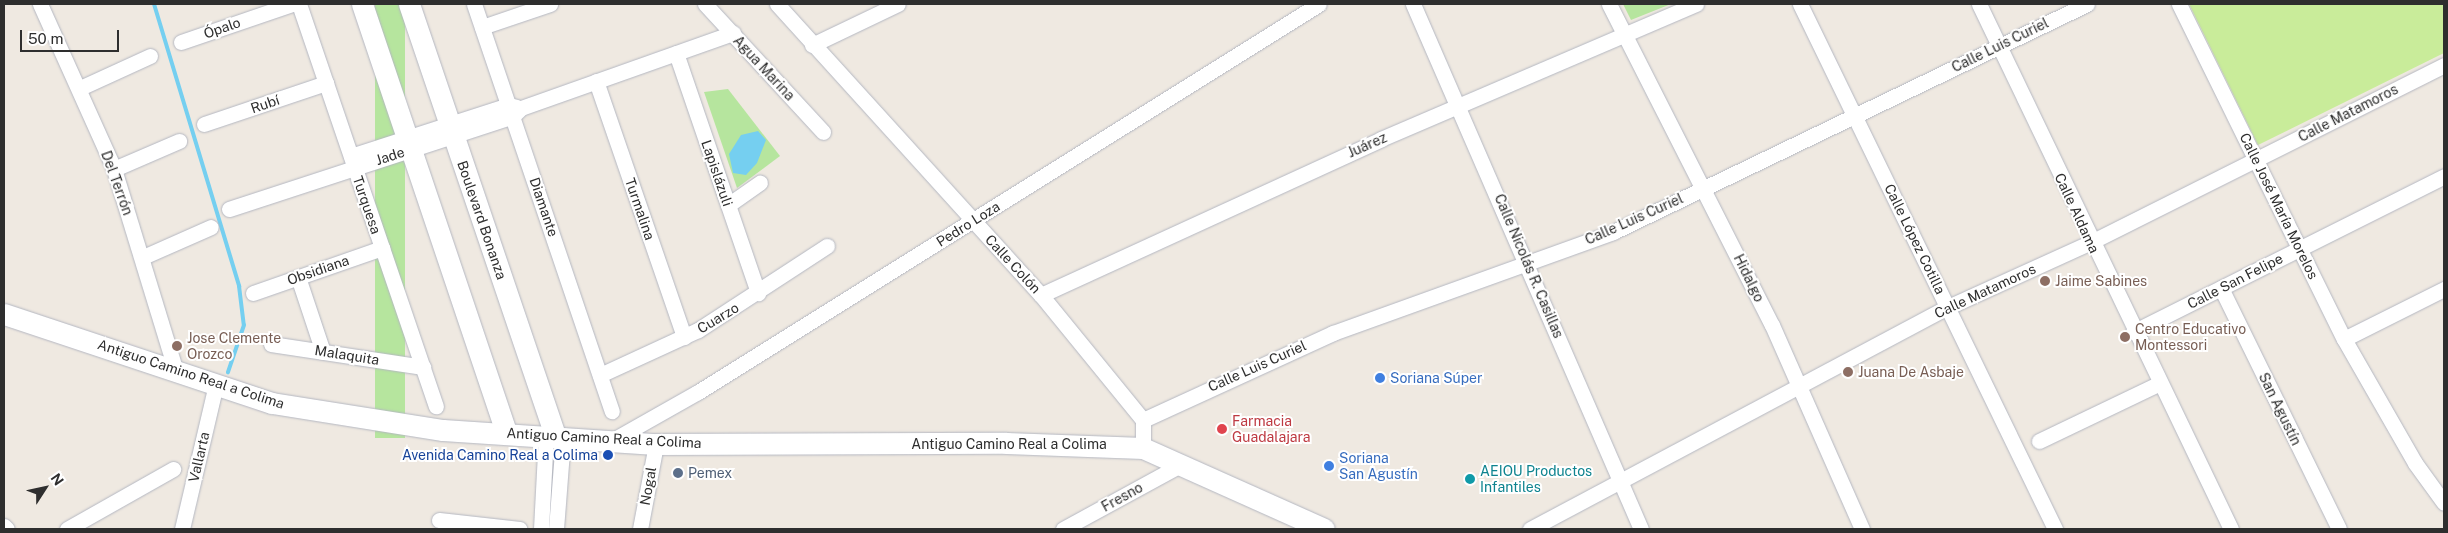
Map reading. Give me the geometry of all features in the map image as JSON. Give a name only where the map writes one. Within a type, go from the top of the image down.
[{"type":"main road","points":[[362,4],[506,432]]},
{"type":"main road","name":"Boulevard Bonanza","points":[[409,4],[555,436]]},
{"type":"main road","name":"Antiguo Camino Real a Colima","points":[[4,314],[216,384],[328,414],[443,430],[506,432],[656,444],[1006,443],[1143,448],[1324,529]]},
{"type":"street","name":"Ópalo","points":[[181,42],[292,4]]},
{"type":"street","name":"Turquesa","points":[[299,4],[436,406]]},
{"type":"street","name":"Diamante","points":[[474,4],[514,110],[612,411]]},
{"type":"street","points":[[482,27],[550,4]]},
{"type":"street","name":"Agua Marina","points":[[705,4],[823,132]]},
{"type":"street","name":"Calle Colón","points":[[777,4],[812,45],[1041,295],[1143,420]]},
{"type":"street","points":[[812,45],[898,4]]},
{"type":"street","name":"Pedro Loza","points":[[613,440],[972,221],[1319,4]]},
{"type":"street","name":"Calle Nicolás R. Casillas","points":[[1413,4],[1528,261],[1618,480],[1642,529]]},
{"type":"street","name":"Hidalgo","points":[[1609,4],[1704,188],[1801,386],[1862,529]]},
{"type":"street","name":"Juárez","points":[[1041,295],[1458,105],[1623,32],[1696,4]]},
{"type":"street","name":"Calle López Cotilla","points":[[1800,4],[2055,529]]},
{"type":"street","name":"Calle Aldama","points":[[1979,4],[2133,332],[2231,529]]},
{"type":"street","name":"Calle Luis Curiel","points":[[1143,420],[1333,332],[1613,232],[2087,4]]},
{"type":"street","name":"Calle José María Morelos","points":[[2179,4],[2344,339],[2415,463],[2444,503]]},
{"type":"street","name":"Del Terrón","points":[[43,5],[114,169],[143,257],[175,369]]},
{"type":"street","name":"Jade","points":[[229,209],[353,162],[514,110],[733,33]]},
{"type":"street","name":"Lapislázuli","points":[[676,54],[758,293]]},
{"type":"street","points":[[80,88],[150,56]]},
{"type":"street","name":"Calle Matamoros","points":[[1530,529],[1618,480],[1801,386],[1948,307],[2091,242],[2444,65]]},
{"type":"street","name":"Turmalina","points":[[596,81],[684,337]]},
{"type":"street","name":"Rubí","points":[[204,124],[326,84]]},
{"type":"street","points":[[114,169],[179,141]]},
{"type":"street","name":"Calle San Felipe","points":[[2133,332],[2444,176]]},
{"type":"street","points":[[728,205],[760,183]]},
{"type":"street","points":[[143,257],[210,227]]},
{"type":"street","name":"Cuarzo","points":[[600,375],[684,337],[758,293],[827,246]]},
{"type":"street","name":"Obsidiana","points":[[253,293],[382,248]]},
{"type":"street","points":[[298,277],[323,352]]},
{"type":"street","name":"San Agustín","points":[[2221,288],[2339,529]]},
{"type":"street","points":[[2344,339],[2444,289]]},
{"type":"street","name":"Malaquita","points":[[271,344],[423,367]]},
{"type":"street","name":"Vallarta","points":[[182,529],[216,384]]},
{"type":"street","points":[[2039,441],[2158,384]]},
{"type":"street","name":"Calle José María Morelos","points":[[2384,406],[2420,453],[2444,494]]},
{"type":"street","points":[[1143,420],[1143,448]]},
{"type":"street","points":[[541,529],[555,436]]},
{"type":"street","points":[[555,436],[556,529]]},
{"type":"street","name":"Nogal","points":[[640,529],[656,444]]},
{"type":"street","name":"Fresno","points":[[1063,529],[1182,464]]},
{"type":"street","points":[[67,529],[173,469]]},
{"type":"street","points":[[439,520],[482,527],[519,529]]},
{"type":"street","points":[[4,526],[7,529]]},
{"type":"green space","points":[[375,4],[405,4],[405,438],[375,438]]},
{"type":"green space","points":[[1623,4],[1671,4],[1631,20]]},
{"type":"green space","points":[[2189,4],[2444,4],[2444,53],[2258,145]]},
{"type":"green space","points":[[728,89],[780,156],[737,188],[704,92]]},
{"type":"water","points":[[758,131],[766,140],[757,163],[746,175],[733,173],[729,154],[741,135]]},
{"type":"waterway","points":[[154,4],[239,286],[244,325],[228,372]]},
{"type":"place","name":"Jaime Sabines","points":[[2045,281]]},
{"type":"place","name":"Centro Educativo Montessori","points":[[2125,337]]},
{"type":"place","name":"Jose Clemente Orozco","points":[[177,346]]},
{"type":"place","name":"Juana De Asbaje","points":[[1848,372]]},
{"type":"place","name":"Soriana Súper","points":[[1380,378]]},
{"type":"place","name":"Farmacia Guadalajara","points":[[1222,429]]},
{"type":"place","name":"Avenida Camino Real a Colima","points":[[608,455]]},
{"type":"place","name":"Soriana San Agustín","points":[[1329,466]]},
{"type":"place","name":"Pemex","points":[[678,473]]},
{"type":"place","name":"AEIOU Productos Infantiles","points":[[1470,479]]}]
